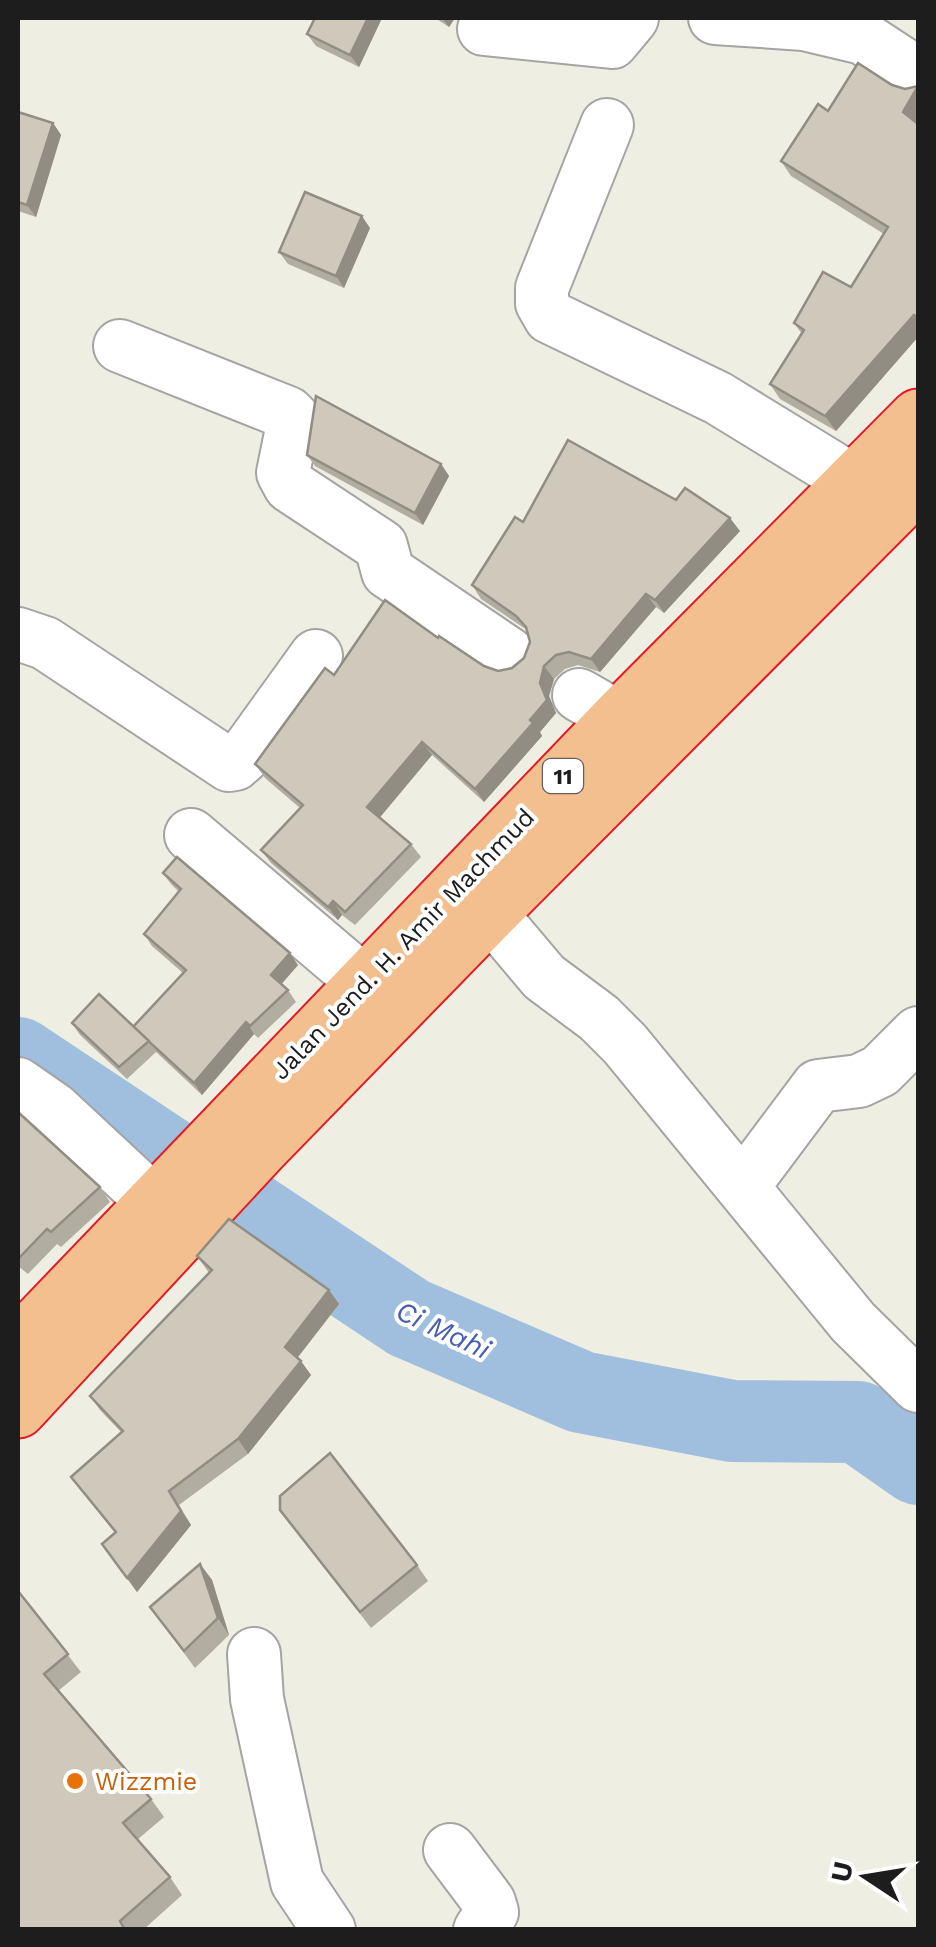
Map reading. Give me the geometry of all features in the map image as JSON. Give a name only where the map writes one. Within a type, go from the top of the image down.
[{"type":"highway","name":"Jalan Jend. H. Amir Machmud","points":[[239,1144],[366,983],[599,706],[855,482],[918,417]]},
{"type":"highway","name":"Jalan Jend. H. Amir Machmud","points":[[23,1330],[172,1205],[490,913],[918,484]]},
{"type":"highway","name":"Jalan Jend. H. Amir Machmud","points":[[18,1410],[172,1205]]},
{"type":"street","points":[[484,29],[612,42],[632,18]]},
{"type":"street","points":[[715,18],[804,24],[863,38],[918,74]]},
{"type":"street","points":[[607,125],[542,288],[542,302],[550,317],[718,398],[855,482]]},
{"type":"street","points":[[120,346],[288,413],[294,419],[294,428],[282,472],[290,486],[381,546],[388,572],[509,654]]},
{"type":"street","points":[[18,634],[45,643],[229,764],[244,756],[316,656]]},
{"type":"street","points":[[191,835],[366,983]]},
{"type":"street","points":[[490,913],[544,977],[600,1018],[625,1044],[853,1322],[918,1386]]},
{"type":"street","points":[[744,1185],[818,1086],[859,1081],[880,1071],[918,1033]]},
{"type":"street","points":[[18,1084],[172,1205]]},
{"type":"street","points":[[254,1654],[257,1699],[297,1882],[328,1930]]},
{"type":"street","points":[[450,1850],[489,1902],[492,1912],[480,1930]]},
{"type":"building","points":[[315,18],[368,18],[350,55],[307,34]]},
{"type":"building","points":[[858,63],[892,85],[905,89],[918,86],[903,112],[918,124],[918,318],[914,315],[825,416],[770,384],[804,330],[794,323],[823,272],[851,287],[888,227],[781,161],[818,104],[828,111]]},
{"type":"building","points":[[18,112],[53,123],[27,205],[18,202]]},
{"type":"building","points":[[305,192],[362,216],[336,276],[279,252]]},
{"type":"building","points":[[316,396],[441,464],[415,513],[307,455]]},
{"type":"building","points":[[568,440],[676,500],[685,488],[730,518],[655,600],[646,594],[591,659],[569,652],[556,655],[544,666],[540,683],[547,700],[530,720],[533,723],[475,789],[422,742],[367,807],[411,844],[345,912],[333,901],[328,907],[261,850],[303,805],[255,764],[325,668],[334,675],[385,600],[484,666],[498,671],[512,668],[524,658],[530,642],[526,627],[472,585],[515,517],[523,522]]},
{"type":"building","points":[[177,857],[290,953],[271,975],[288,990],[250,1026],[246,1022],[194,1083],[133,1027],[186,970],[144,934],[181,889],[163,873]]},
{"type":"building","points":[[99,994],[149,1041],[119,1067],[72,1023]]},
{"type":"building","points":[[18,1112],[100,1187],[51,1232],[47,1229],[18,1259]]},
{"type":"building","points":[[229,1219],[329,1290],[285,1347],[301,1361],[238,1439],[169,1491],[181,1511],[127,1578],[102,1544],[116,1532],[71,1477],[123,1431],[90,1396],[212,1270],[197,1256]]},
{"type":"building","points":[[330,1453],[417,1565],[360,1612],[280,1510],[280,1496]]},
{"type":"building","points":[[200,1564],[218,1618],[184,1651],[150,1607]]},
{"type":"building","name":"Wizzmie","points":[[18,1591],[68,1654],[44,1674],[151,1799],[123,1823],[170,1877],[120,1921],[125,1930],[18,1930]]},
{"type":"waterway","name":"Ci Mahi","points":[[18,1058],[409,1318],[581,1392],[732,1421],[858,1422],[918,1464]]},
{"type":"place","name":"Wizzmie","points":[[75,1781]]}]
